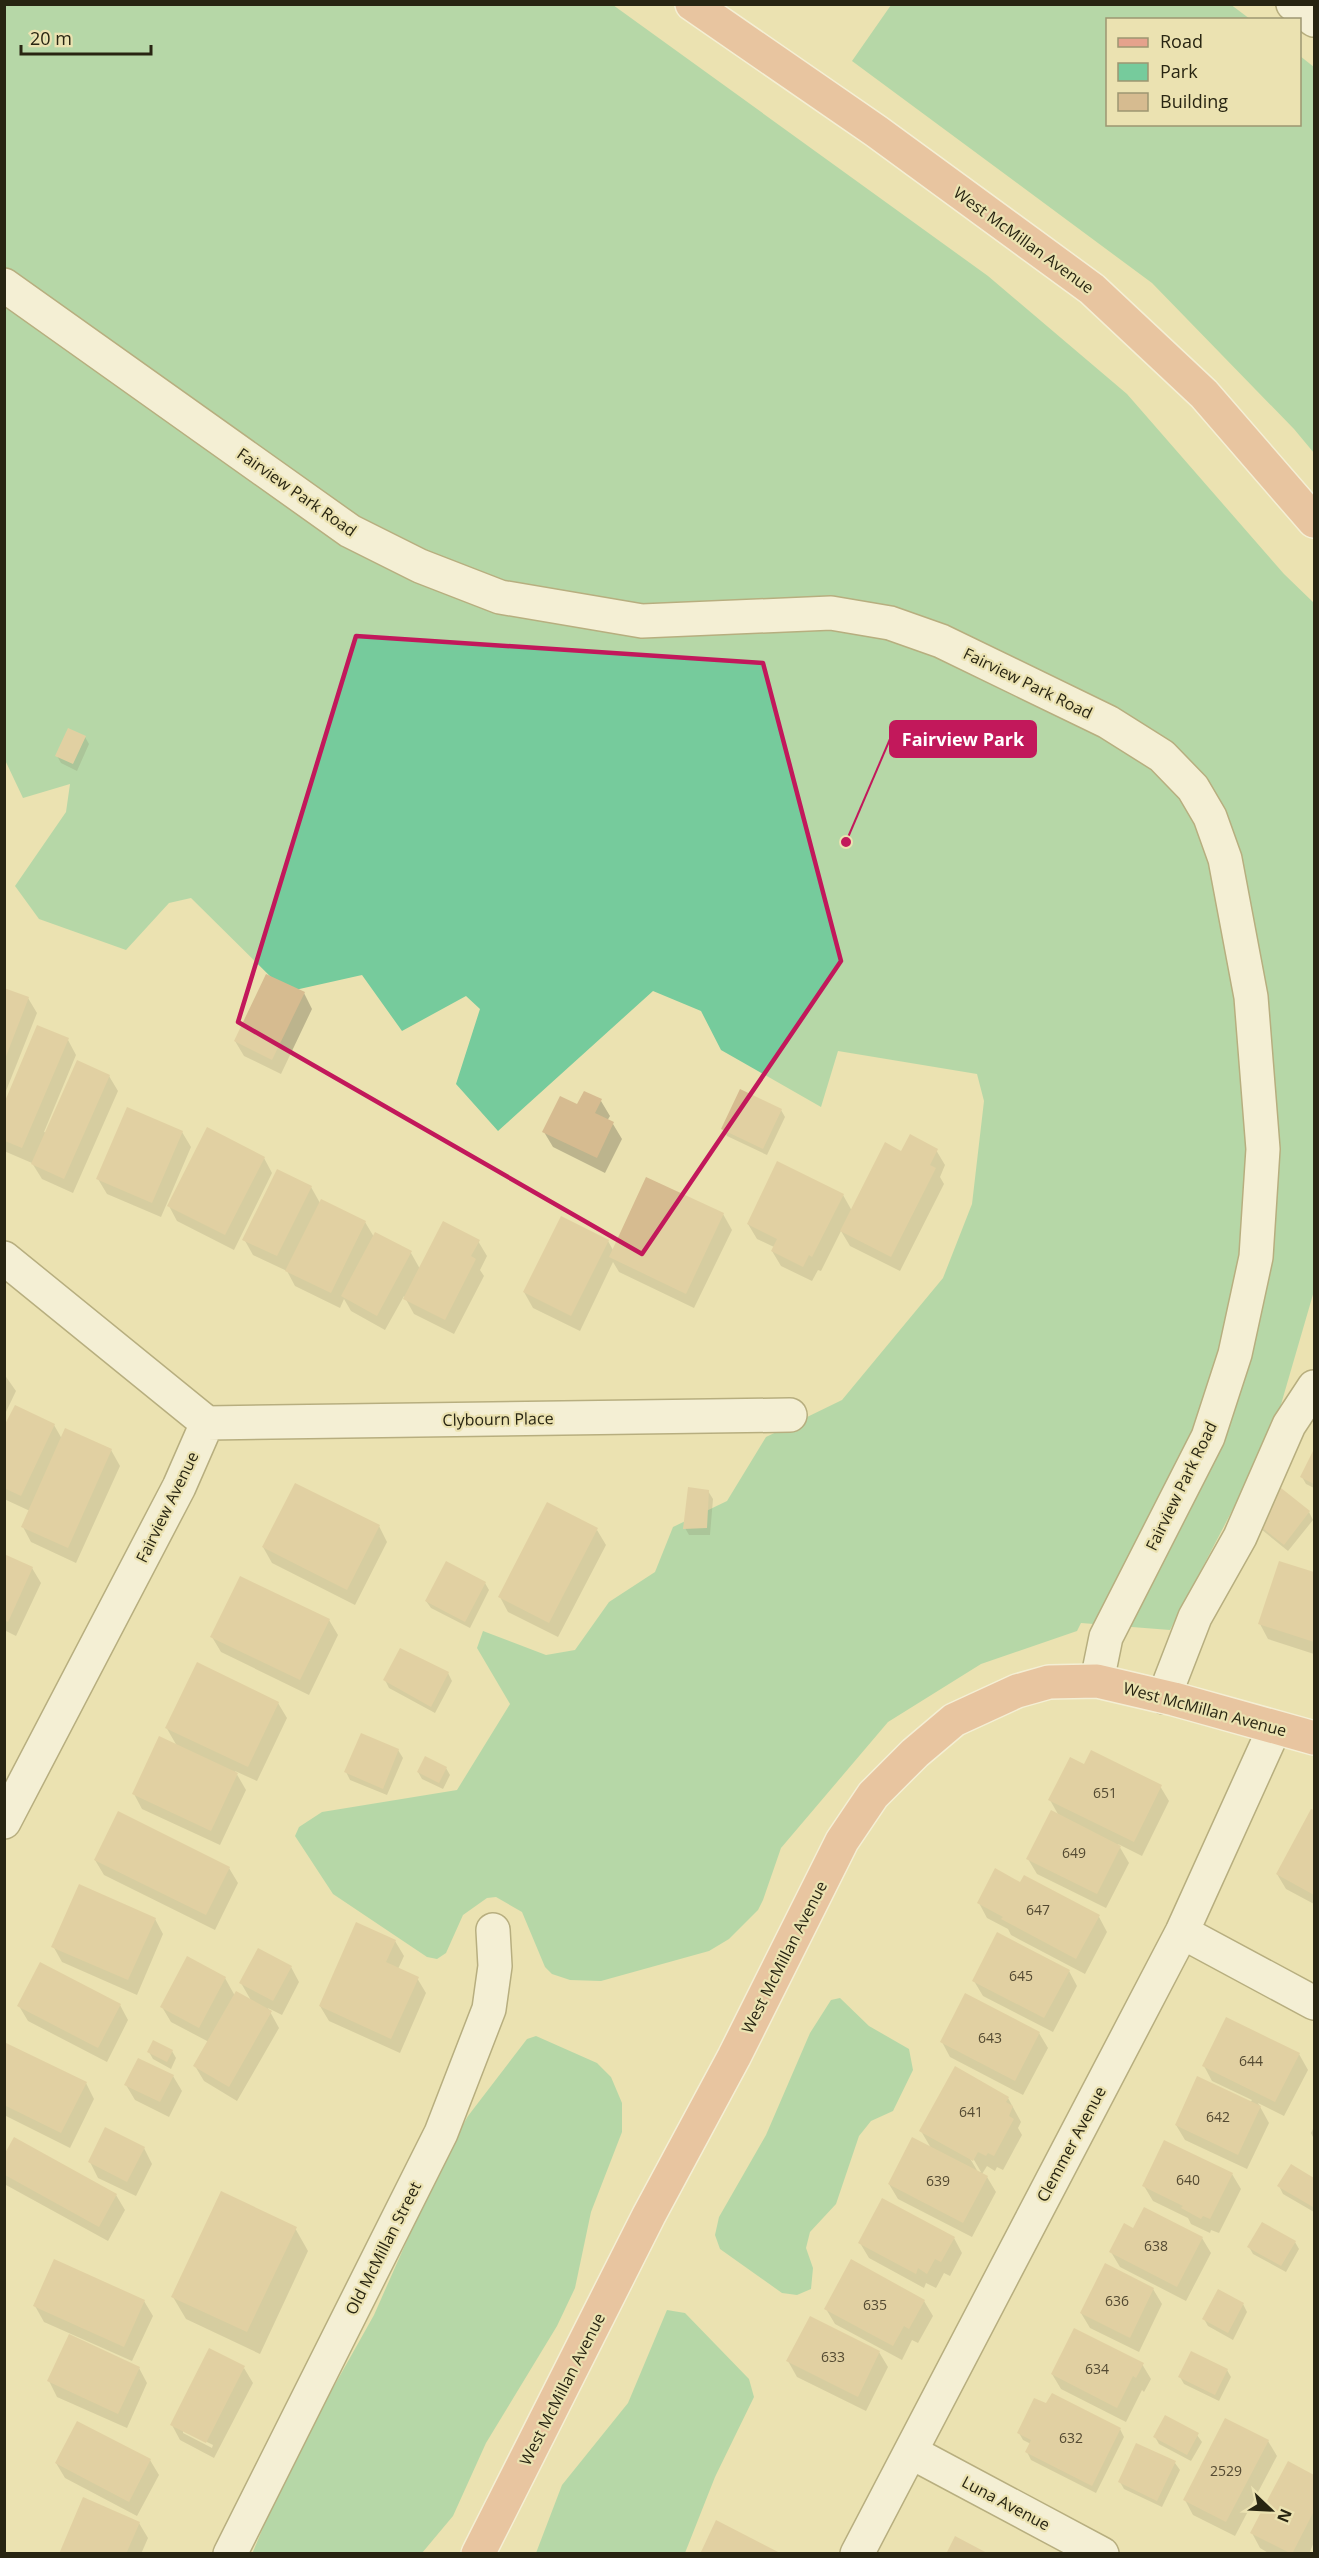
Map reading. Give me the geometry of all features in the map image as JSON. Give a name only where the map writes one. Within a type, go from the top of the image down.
[{"type":"main road","name":"West McMillan Avenue","points":[[692,4],[876,131],[1092,289],[1204,394],[1314,521]]},
{"type":"main road","name":"West McMillan Avenue","points":[[478,2553],[649,2215],[734,2057],[842,1841],[873,1795],[915,1753],[954,1720],[1017,1691],[1048,1682],[1097,1681],[1314,1738]]},
{"type":"street","points":[[1293,4],[1314,20]]},
{"type":"street","name":"Fairview Park Road","points":[[4,285],[350,531],[420,566],[500,597],[642,621],[831,613],[890,623],[941,641],[1108,722],[1162,756],[1193,788],[1210,817],[1225,860],[1251,997],[1263,1149],[1256,1257],[1235,1354],[1208,1437],[1106,1637],[1097,1681]]},
{"type":"street","points":[[4,1258],[207,1423]]},
{"type":"street","points":[[1164,1697],[1195,1617],[1240,1538],[1289,1425],[1314,1387]]},
{"type":"street","name":"Clybourn Place","points":[[207,1423],[790,1415]]},
{"type":"street","name":"Fairview Avenue","points":[[4,1822],[179,1487],[207,1423]]},
{"type":"street","name":"Clemmer Avenue","points":[[857,2553],[1182,1932],[1274,1729]]},
{"type":"street","name":"Old McMillan Street","points":[[230,2553],[441,2133],[489,2009],[495,1966],[493,1930]]},
{"type":"street","points":[[1182,1932],[1314,2003]]},
{"type":"street","name":"Luna Avenue","points":[[910,2452],[1102,2553]]},
{"type":"highlighted area","points":[[356,636],[763,663],[841,961],[642,1254],[238,1022]]},
{"type":"green space","points":[[1230,4],[1249,18],[1106,18],[1106,126],[1301,126],[1301,57],[1314,67],[1314,453],[1294,429],[1152,283],[852,61],[891,5]]},
{"type":"green space","points":[[5,5],[613,5],[988,276],[1127,394],[1284,574],[1314,603],[1314,1291],[1273,1432],[1170,1630],[1081,1623],[1077,1631],[981,1664],[888,1722],[781,1848],[758,1910],[729,1939],[709,1951],[601,1981],[570,1980],[552,1974],[545,1967],[522,1912],[496,1897],[487,1898],[463,1915],[446,1953],[437,1959],[427,1957],[333,1894],[295,1836],[299,1827],[322,1812],[457,1790],[510,1704],[477,1648],[483,1631],[546,1655],[575,1650],[609,1602],[655,1572],[673,1527],[727,1501],[766,1437],[842,1400],[943,1278],[972,1204],[984,1101],[977,1074],[838,1051],[821,1107],[721,1050],[701,1011],[653,991],[498,1131],[456,1084],[480,1009],[466,996],[402,1031],[362,975],[286,992],[191,898],[169,903],[126,950],[39,919],[15,886],[66,812],[70,784],[23,798],[5,760]]},
{"type":"green space","points":[[840,1998],[869,2026],[909,2049],[913,2070],[893,2111],[871,2121],[859,2136],[836,2204],[810,2232],[806,2248],[813,2268],[811,2289],[797,2295],[782,2293],[720,2249],[715,2235],[719,2217],[766,2135],[810,2033],[831,2000]]},
{"type":"green space","points":[[536,2036],[597,2063],[611,2077],[622,2103],[622,2132],[591,2212],[575,2288],[557,2326],[486,2443],[453,2516],[422,2553],[252,2554],[288,2468],[374,2315],[443,2159],[468,2116],[527,2039]]},
{"type":"green space","points":[[667,2310],[685,2313],[749,2379],[754,2397],[715,2477],[685,2553],[536,2553],[562,2485],[628,2403]]},
{"type":"building","points":[[68,728],[86,736],[73,764],[55,756]]},
{"type":"building","points":[[266,974],[305,992],[272,1060],[234,1041]]},
{"type":"building","points":[[4,988],[29,997],[5,1059],[4,1059]]},
{"type":"building","points":[[37,1025],[69,1038],[22,1148],[5,1141],[5,1101]]},
{"type":"building","points":[[77,1060],[110,1075],[64,1179],[31,1164]]},
{"type":"building","points":[[740,1089],[782,1109],[763,1149],[721,1129]]},
{"type":"building","points":[[584,1091],[602,1099],[595,1113],[614,1122],[597,1158],[542,1132],[560,1096],[577,1104]]},
{"type":"building","points":[[127,1107],[183,1131],[152,1203],[96,1179]]},
{"type":"building","points":[[207,1127],[265,1157],[225,1235],[167,1206]]},
{"type":"building","points":[[910,1134],[938,1149],[930,1165],[936,1168],[891,1257],[840,1231],[885,1142],[901,1151]]},
{"type":"building","points":[[777,1161],[844,1194],[812,1257],[809,1255],[803,1267],[771,1251],[777,1239],[747,1224]]},
{"type":"building","points":[[277,1169],[312,1186],[277,1256],[242,1240]]},
{"type":"building","points":[[646,1177],[724,1213],[686,1294],[609,1257]]},
{"type":"building","points":[[321,1199],[366,1221],[331,1293],[285,1271]]},
{"type":"building","points":[[561,1216],[609,1240],[571,1316],[523,1292]]},
{"type":"building","points":[[443,1221],[480,1240],[471,1256],[476,1259],[445,1320],[403,1299]]},
{"type":"building","points":[[375,1232],[412,1251],[377,1316],[341,1296]]},
{"type":"building","points":[[15,1405],[55,1424],[21,1496],[4,1488],[4,1426]]},
{"type":"building","points":[[65,1428],[112,1449],[68,1548],[21,1527]]},
{"type":"building","points":[[1314,1449],[1314,1484],[1300,1477]]},
{"type":"building","points":[[295,1483],[380,1525],[347,1590],[262,1547]]},
{"type":"building","points":[[1276,1484],[1310,1511],[1284,1545],[1250,1518]]},
{"type":"building","points":[[688,1487],[709,1490],[707,1528],[683,1529]]},
{"type":"building","points":[[547,1502],[598,1528],[549,1623],[498,1597]]},
{"type":"building","points":[[4,1554],[33,1567],[8,1622],[4,1620]]},
{"type":"building","points":[[446,1561],[486,1582],[465,1622],[425,1601]]},
{"type":"building","points":[[1279,1561],[1314,1572],[1314,1642],[1258,1624]]},
{"type":"building","points":[[240,1576],[330,1619],[300,1680],[210,1637]]},
{"type":"building","points":[[400,1648],[449,1672],[431,1707],[383,1680]]},
{"type":"building","points":[[197,1662],[279,1702],[248,1767],[165,1728]]},
{"type":"building","points":[[361,1733],[399,1749],[383,1789],[344,1772]]},
{"type":"building","points":[[159,1736],[238,1773],[211,1831],[132,1794]]},
{"type":"building","points":[[1091,1750],[1162,1785],[1134,1842],[1048,1800],[1070,1757],[1084,1764]]},
{"type":"building","points":[[425,1756],[447,1767],[439,1783],[417,1772]]},
{"type":"building","points":[[1311,1809],[1314,1810],[1314,1895],[1276,1874]]},
{"type":"building","points":[[1051,1810],[1121,1846],[1097,1894],[1026,1859]]},
{"type":"building","points":[[118,1811],[230,1867],[206,1915],[94,1860]]},
{"type":"building","points":[[995,1868],[1020,1882],[1024,1875],[1100,1915],[1076,1959],[1001,1919],[1003,1917],[977,1903]]},
{"type":"building","points":[[79,1884],[156,1918],[128,1980],[51,1947]]},
{"type":"building","points":[[356,1922],[396,1940],[386,1962],[419,1977],[391,2039],[319,2006]]},
{"type":"building","points":[[997,1932],[1070,1970],[1044,2018],[972,1981]]},
{"type":"building","points":[[258,1948],[292,1966],[273,2001],[239,1983]]},
{"type":"building","points":[[187,1956],[226,1977],[199,2028],[160,2007]]},
{"type":"building","points":[[40,1962],[121,2004],[98,2048],[17,2006]]},
{"type":"building","points":[[236,1991],[272,2011],[229,2087],[193,2066]]},
{"type":"building","points":[[965,1993],[1040,2032],[1015,2081],[940,2042]]},
{"type":"building","points":[[1226,2017],[1300,2053],[1275,2102],[1202,2066]]},
{"type":"building","points":[[153,2040],[173,2050],[167,2062],[147,2052]]},
{"type":"building","points":[[4,2042],[87,2082],[61,2133],[4,2105]]},
{"type":"building","points":[[138,2058],[174,2075],[160,2102],[124,2085]]},
{"type":"building","points":[[955,2066],[1009,2097],[1006,2102],[1013,2106],[1009,2116],[1014,2119],[994,2156],[988,2153],[986,2156],[978,2152],[973,2161],[919,2131]]},
{"type":"building","points":[[1197,2076],[1261,2106],[1238,2155],[1175,2125]]},
{"type":"building","points":[[105,2127],[145,2147],[127,2182],[88,2162]]},
{"type":"building","points":[[14,2137],[117,2194],[99,2227],[5,2175],[5,2153]]},
{"type":"building","points":[[912,2137],[988,2176],[963,2223],[888,2184]]},
{"type":"building","points":[[1164,2140],[1233,2173],[1210,2219],[1203,2216],[1201,2219],[1181,2208],[1183,2206],[1142,2186]]},
{"type":"building","points":[[1291,2164],[1314,2178],[1313,2207],[1277,2186]]},
{"type":"building","points":[[221,2191],[297,2227],[247,2332],[171,2297]]},
{"type":"building","points":[[882,2198],[955,2237],[941,2262],[935,2259],[927,2274],[918,2268],[916,2274],[858,2243]]},
{"type":"building","points":[[1144,2207],[1203,2237],[1177,2287],[1109,2252],[1124,2223],[1133,2228]]},
{"type":"building","points":[[1262,2222],[1296,2241],[1281,2266],[1247,2247]]},
{"type":"building","points":[[54,2259],[145,2300],[124,2347],[33,2306]]},
{"type":"building","points":[[851,2259],[925,2300],[909,2329],[904,2326],[893,2346],[824,2309]]},
{"type":"building","points":[[1105,2263],[1154,2288],[1130,2338],[1080,2313]]},
{"type":"building","points":[[1218,2289],[1244,2303],[1228,2333],[1202,2319]]},
{"type":"building","points":[[810,2316],[880,2351],[858,2397],[786,2361]]},
{"type":"building","points":[[1074,2328],[1144,2363],[1136,2378],[1133,2376],[1117,2408],[1051,2374]]},
{"type":"building","points":[[69,2334],[140,2367],[118,2414],[47,2381]]},
{"type":"building","points":[[209,2348],[245,2366],[206,2443],[170,2425]]},
{"type":"building","points":[[1191,2351],[1228,2369],[1215,2395],[1178,2377]]},
{"type":"building","points":[[1052,2393],[1121,2428],[1092,2486],[1025,2452],[1031,2440],[1017,2433],[1034,2398],[1046,2403]]},
{"type":"building","points":[[1165,2415],[1199,2433],[1187,2455],[1153,2437]]},
{"type":"building","points":[[1225,2418],[1269,2440],[1226,2522],[1183,2500]]},
{"type":"building","points":[[77,2421],[151,2459],[129,2502],[55,2463]]},
{"type":"building","points":[[1136,2443],[1176,2461],[1157,2501],[1118,2482]]},
{"type":"building","points":[[1288,2461],[1314,2475],[1314,2511],[1292,2554],[1250,2533]]},
{"type":"building","points":[[83,2497],[140,2522],[126,2554],[59,2554]]},
{"type":"building","points":[[716,2520],[782,2554],[700,2554]]},
{"type":"building","points":[[955,2536],[989,2554],[946,2554]]},
{"type":"place","name":"Fairview Park","points":[[846,842]]}]
